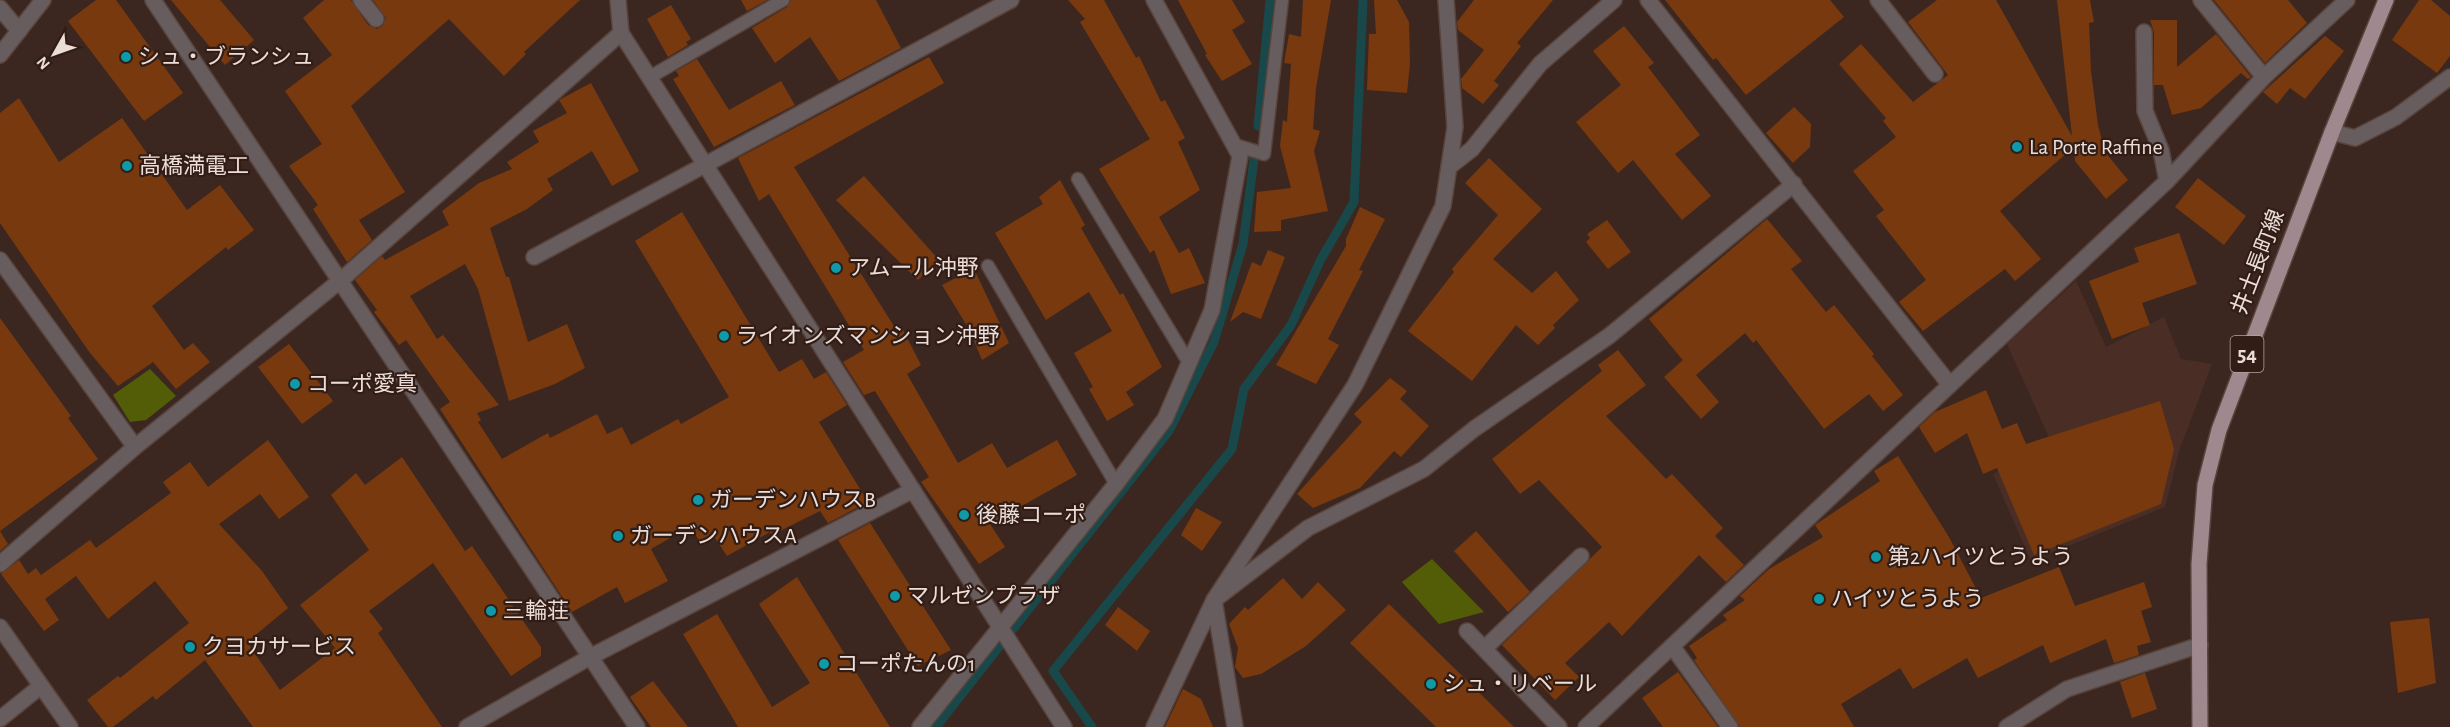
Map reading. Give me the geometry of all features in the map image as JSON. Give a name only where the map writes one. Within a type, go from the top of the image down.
[{"type":"main road","name":"井土長町線","points":[[2199,727],[2199,564],[2205,485],[2219,430],[2332,132],[2386,0]]},
{"type":"street","points":[[0,55],[43,0]]},
{"type":"street","points":[[153,0],[637,727]]},
{"type":"street","points":[[361,0],[376,19]]},
{"type":"street","points":[[618,0],[621,33],[1064,727]]},
{"type":"street","points":[[534,257],[1011,0]]},
{"type":"street","points":[[920,727],[1001,630],[1165,418],[1212,310],[1240,156],[1154,0]]},
{"type":"street","points":[[1154,727],[1214,600],[1355,386],[1443,206],[1455,127],[1446,0]]},
{"type":"street","points":[[1449,167],[1472,149],[1540,64],[1614,0]]},
{"type":"street","points":[[1648,0],[1950,385]]},
{"type":"street","points":[[1878,0],[1935,74]]},
{"type":"street","points":[[2201,0],[2264,77]]},
{"type":"street","points":[[1586,727],[2168,181],[2264,77],[2348,0]]},
{"type":"street","points":[[0,8],[19,31]]},
{"type":"street","points":[[2144,32],[2145,111],[2161,150],[2168,181]]},
{"type":"street","points":[[0,564],[135,447],[340,280],[621,33]]},
{"type":"street","points":[[2332,132],[2355,138],[2396,117],[2450,77]]},
{"type":"street","points":[[1214,600],[1308,528],[1424,469],[1474,429],[1609,336],[1794,184]]},
{"type":"street","points":[[0,260],[135,447]]},
{"type":"street","points":[[467,727],[590,657],[913,490]]},
{"type":"street","points":[[1485,648],[1581,556]]},
{"type":"street","points":[[1214,600],[1235,727]]},
{"type":"street","points":[[0,627],[70,727]]},
{"type":"street","points":[[1467,631],[1559,727]]},
{"type":"street","points":[[2007,727],[2067,689],[2200,645]]},
{"type":"street","points":[[1672,646],[1730,727]]},
{"type":"street","points":[[0,719],[41,686]]},
{"type":"lane","points":[[650,77],[783,0]]},
{"type":"lane","points":[[1235,145],[1264,154],[1282,0]]},
{"type":"lane","points":[[1078,179],[1189,363]]},
{"type":"lane","points":[[988,266],[1116,484]]},
{"type":"shaded area","points":[[2076,281],[2106,347],[2164,317],[2181,359],[2212,364],[2180,448],[2165,507],[2031,561],[1993,474],[2053,446],[2007,344]]},
{"type":"green space","points":[[150,369],[176,396],[146,420],[130,422],[113,395]]},
{"type":"green space","points":[[1432,559],[1484,612],[1439,624],[1402,582]]},
{"type":"building","name":"シュ・ブランシュ","points":[[96,0],[116,0],[183,93],[144,121],[68,21]]},
{"type":"building","points":[[171,0],[220,0],[254,40],[225,65]]},
{"type":"building","points":[[324,0],[351,0],[368,25],[377,29],[382,26],[386,18],[373,0],[580,0],[524,52],[526,54],[504,76],[449,19],[351,106],[405,192],[359,220],[372,240],[347,262],[313,209],[318,205],[289,166],[322,144],[285,91],[332,55],[303,18]]},
{"type":"building","points":[[741,0],[767,0],[747,11]]},
{"type":"building","points":[[791,0],[876,0],[901,48],[839,81],[810,37],[775,63],[752,28],[787,7]]},
{"type":"building","points":[[1068,0],[1104,0],[1136,58],[1139,56],[1161,102],[1165,100],[1185,138],[1178,142],[1200,190],[1159,217],[1179,253],[1189,248],[1205,283],[1171,294],[1154,250],[1150,253],[1099,169],[1150,139],[1080,22],[1085,19]]},
{"type":"building","points":[[1178,0],[1232,0],[1245,22],[1232,30],[1252,64],[1222,81],[1205,55],[1207,54]]},
{"type":"building","points":[[1303,0],[1331,0],[1316,88],[1313,129],[1320,131],[1314,151],[1328,211],[1281,220],[1281,231],[1254,232],[1257,192],[1291,188],[1280,146],[1283,120],[1287,122],[1291,64],[1284,63],[1289,34],[1301,37]]},
{"type":"building","points":[[1374,0],[1397,0],[1409,22],[1410,64],[1407,93],[1367,90],[1369,34],[1376,34]]},
{"type":"building","points":[[1474,0],[1553,0],[1517,43],[1521,46],[1494,81],[1499,85],[1483,104],[1462,88],[1461,79],[1484,50],[1458,30],[1457,22]]},
{"type":"building","points":[[1665,0],[1830,0],[1844,17],[1746,95],[1716,58],[1713,60]]},
{"type":"building","points":[[1937,0],[1996,0],[2072,136],[2057,0],[2090,0],[2094,22],[2089,23],[2091,71],[2098,125],[2105,152],[2128,180],[2106,199],[2075,161],[2074,147],[2000,211],[2041,259],[2015,281],[2005,269],[1923,331],[1899,302],[1926,280],[1876,216],[1884,210],[1853,171],[1896,137],[1883,121],[1886,118],[1839,64],[1861,44],[1913,102],[1948,75],[1908,22]]},
{"type":"building","points":[[2214,0],[2288,0],[2307,23],[2265,63]]},
{"type":"building","points":[[2419,0],[2431,0],[2450,16],[2450,56],[2437,73],[2392,40]]},
{"type":"building","points":[[671,5],[691,39],[686,42],[688,45],[668,57],[647,19]]},
{"type":"building","points":[[2150,20],[2177,20],[2177,67],[2216,34],[2251,77],[2248,79],[2241,73],[2201,108],[2172,115],[2163,85],[2154,85],[2154,32]]},
{"type":"building","points":[[1624,26],[1654,63],[1648,67],[1700,135],[1675,154],[1711,196],[1682,220],[1633,160],[1618,173],[1576,122],[1621,85],[1593,51]]},
{"type":"building","points":[[2325,36],[2344,51],[2305,99],[2290,88],[2277,104],[2263,92]]},
{"type":"building","points":[[929,57],[944,83],[794,167],[897,331],[902,328],[921,365],[907,374],[958,463],[992,443],[1007,468],[1057,440],[1077,475],[990,524],[1005,547],[979,564],[921,482],[929,477],[875,391],[864,395],[843,362],[864,350],[769,194],[759,201],[738,158]]},
{"type":"building","points":[[697,59],[729,110],[781,81],[795,105],[714,147],[673,79],[679,76],[676,71]]},
{"type":"building","points":[[591,83],[639,171],[612,186],[592,151],[547,179],[553,190],[527,209],[490,228],[506,277],[509,277],[528,342],[567,324],[585,368],[555,384],[509,401],[478,289],[465,264],[410,296],[437,339],[443,335],[499,405],[477,413],[481,420],[478,422],[502,459],[548,433],[550,438],[597,414],[607,434],[622,427],[631,445],[678,419],[681,424],[729,397],[635,241],[682,212],[779,372],[802,359],[814,379],[826,372],[847,405],[819,422],[868,502],[828,523],[820,511],[772,535],[770,532],[727,556],[713,535],[700,543],[691,526],[651,549],[668,581],[625,603],[617,587],[572,612],[440,409],[450,402],[406,340],[399,345],[374,312],[377,310],[355,280],[382,256],[385,260],[449,225],[442,211],[479,183],[512,169],[507,162],[539,142],[533,131],[567,113],[559,100]]},
{"type":"building","points":[[19,98],[59,162],[122,118],[187,210],[220,185],[254,230],[228,250],[226,247],[152,306],[184,350],[193,343],[210,362],[176,389],[153,362],[118,386],[90,353],[0,223],[0,113]]},
{"type":"building","points":[[1794,107],[1811,124],[1810,147],[1793,163],[1766,133]]},
{"type":"building","points":[[1489,158],[1542,209],[1493,259],[1532,293],[1556,271],[1579,300],[1553,325],[1555,328],[1538,345],[1516,325],[1472,381],[1408,331],[1454,272],[1452,269],[1498,215],[1465,183]]},
{"type":"building","points":[[864,176],[939,260],[918,280],[836,200]]},
{"type":"building","points":[[2198,178],[2246,216],[2224,245],[2175,207]]},
{"type":"building","points":[[1060,180],[1085,225],[1081,228],[1120,295],[1123,293],[1162,367],[1126,392],[1134,405],[1107,421],[1089,389],[1093,387],[1074,353],[1112,331],[1089,292],[1046,320],[995,233],[1043,204],[1039,197]]},
{"type":"building","points":[[1360,207],[1385,219],[1359,270],[1363,271],[1328,339],[1339,345],[1316,384],[1276,365],[1346,246],[1346,239]]},
{"type":"building","points":[[1767,219],[1802,261],[1791,269],[1826,312],[1834,305],[1874,354],[1872,356],[1903,395],[1883,411],[1869,394],[1824,429],[1756,340],[1753,343],[1745,333],[1696,375],[1719,402],[1701,419],[1664,377],[1683,360],[1649,319]]},
{"type":"building","points":[[1607,220],[1631,252],[1608,269],[1586,242],[1590,238],[1587,234]]},
{"type":"building","points":[[2179,233],[2197,284],[2142,303],[2150,325],[2112,339],[2089,281],[2139,262],[2134,248]]},
{"type":"building","points":[[1268,250],[1285,257],[1261,319],[1243,312],[1230,322],[1252,262],[1261,266]]},
{"type":"building","points":[[974,269],[1009,343],[982,360],[969,329],[942,285]]},
{"type":"building","points":[[0,318],[71,416],[68,418],[98,459],[0,531]]},
{"type":"building","name":"コーポ愛真","points":[[289,344],[333,401],[302,424],[258,367]]},
{"type":"building","points":[[1618,350],[1646,385],[1606,416],[1666,479],[1672,474],[1723,528],[1715,536],[1744,565],[1726,582],[1699,555],[1622,636],[1609,622],[1565,663],[1579,677],[1555,700],[1502,645],[1602,547],[1539,480],[1520,494],[1492,459],[1602,371],[1598,365]]},
{"type":"building","points":[[1390,378],[1407,391],[1400,399],[1429,426],[1401,457],[1394,451],[1360,488],[1313,508],[1297,494],[1362,422],[1354,414]]},
{"type":"building","points":[[1986,390],[2002,429],[2017,423],[2026,444],[2160,401],[2174,449],[2161,504],[2034,555],[1997,468],[1983,474],[1967,433],[1935,453],[1919,427],[1935,412]]},
{"type":"building","points":[[268,440],[309,497],[279,519],[260,494],[219,524],[262,571],[288,608],[247,642],[280,690],[335,648],[300,605],[369,550],[331,495],[356,473],[365,485],[402,457],[465,551],[472,546],[541,647],[541,656],[511,676],[433,563],[369,611],[383,629],[378,633],[442,727],[253,727],[205,660],[156,700],[153,696],[113,727],[108,727],[87,700],[118,676],[120,678],[189,623],[155,581],[108,619],[76,576],[45,599],[59,620],[44,631],[1,574],[19,560],[28,574],[36,568],[41,575],[90,540],[96,548],[171,493],[163,482],[190,462],[208,487]]},
{"type":"building","points":[[1898,456],[1949,537],[1981,598],[2059,567],[2075,606],[2144,582],[2152,607],[2141,611],[2151,642],[2137,646],[2139,655],[2114,663],[2106,639],[2050,663],[2043,645],[1978,678],[1967,658],[1913,689],[1900,668],[1841,704],[1854,727],[1740,727],[1694,660],[1697,658],[1689,646],[1727,620],[1723,615],[1745,600],[1740,596],[1769,569],[1823,537],[1815,525],[1880,481],[1874,471]]},
{"type":"building","points":[[1196,508],[1222,522],[1202,551],[1181,535]]},
{"type":"building","name":"マルゼンプラザ","points":[[870,523],[951,650],[918,666],[838,540]]},
{"type":"building","points":[[0,531],[8,544],[0,551]]},
{"type":"building","points":[[1476,531],[1530,592],[1508,612],[1454,551]]},
{"type":"building","points":[[797,577],[890,727],[738,727],[683,634],[717,614],[772,707],[810,683],[759,604]]},
{"type":"building","points":[[1283,578],[1302,599],[1318,582],[1346,610],[1306,646],[1261,674],[1243,678],[1235,667],[1238,648],[1229,624],[1245,607],[1248,610]]},
{"type":"building","name":"シュ・リベール","points":[[1389,604],[1514,727],[1436,727],[1350,643]]},
{"type":"building","points":[[1118,607],[1150,631],[1137,651],[1105,625]]},
{"type":"building","points":[[2429,618],[2436,683],[2398,693],[2390,622]]},
{"type":"building","points":[[1678,672],[1718,727],[1663,727],[1642,698]]},
{"type":"building","points":[[2145,673],[2157,709],[2132,718],[2120,682]]},
{"type":"building","points":[[653,681],[688,727],[651,727],[630,697]]},
{"type":"building","points":[[1183,689],[1201,699],[1213,727],[1165,727]]},
{"type":"waterway","points":[[1258,126],[1270,0]]},
{"type":"waterway","points":[[1092,727],[1053,671],[1232,449],[1244,389],[1291,325],[1320,261],[1354,202],[1363,0]]},
{"type":"waterway","points":[[936,727],[1169,431],[1214,342],[1243,244],[1254,159]]},
{"type":"place","name":"シュ・ブランシュ","points":[[126,57]]},
{"type":"place","name":"La Porte Raffine","points":[[2017,147]]},
{"type":"place","name":"高橋満電工","points":[[127,166]]},
{"type":"place","name":"アムール沖野","points":[[836,268]]},
{"type":"place","name":"ライオンズマンション沖野","points":[[724,336]]},
{"type":"place","name":"コーポ愛真","points":[[295,384]]},
{"type":"place","name":"ガーデンハウスB","points":[[698,500]]},
{"type":"place","name":"後藤コーポ","points":[[964,515]]},
{"type":"place","name":"ガーデンハウスA","points":[[618,536]]},
{"type":"place","name":"第2ハイツとうよう","points":[[1876,557]]},
{"type":"place","name":"マルゼンプラザ","points":[[895,596]]},
{"type":"place","name":"ハイツとうよう","points":[[1819,599]]},
{"type":"place","name":"三輪荘","points":[[491,611]]},
{"type":"place","name":"クヨカサービス","points":[[190,647]]},
{"type":"place","name":"コーポたんの1","points":[[824,664]]},
{"type":"place","name":"シュ・リベール","points":[[1431,684]]}]
